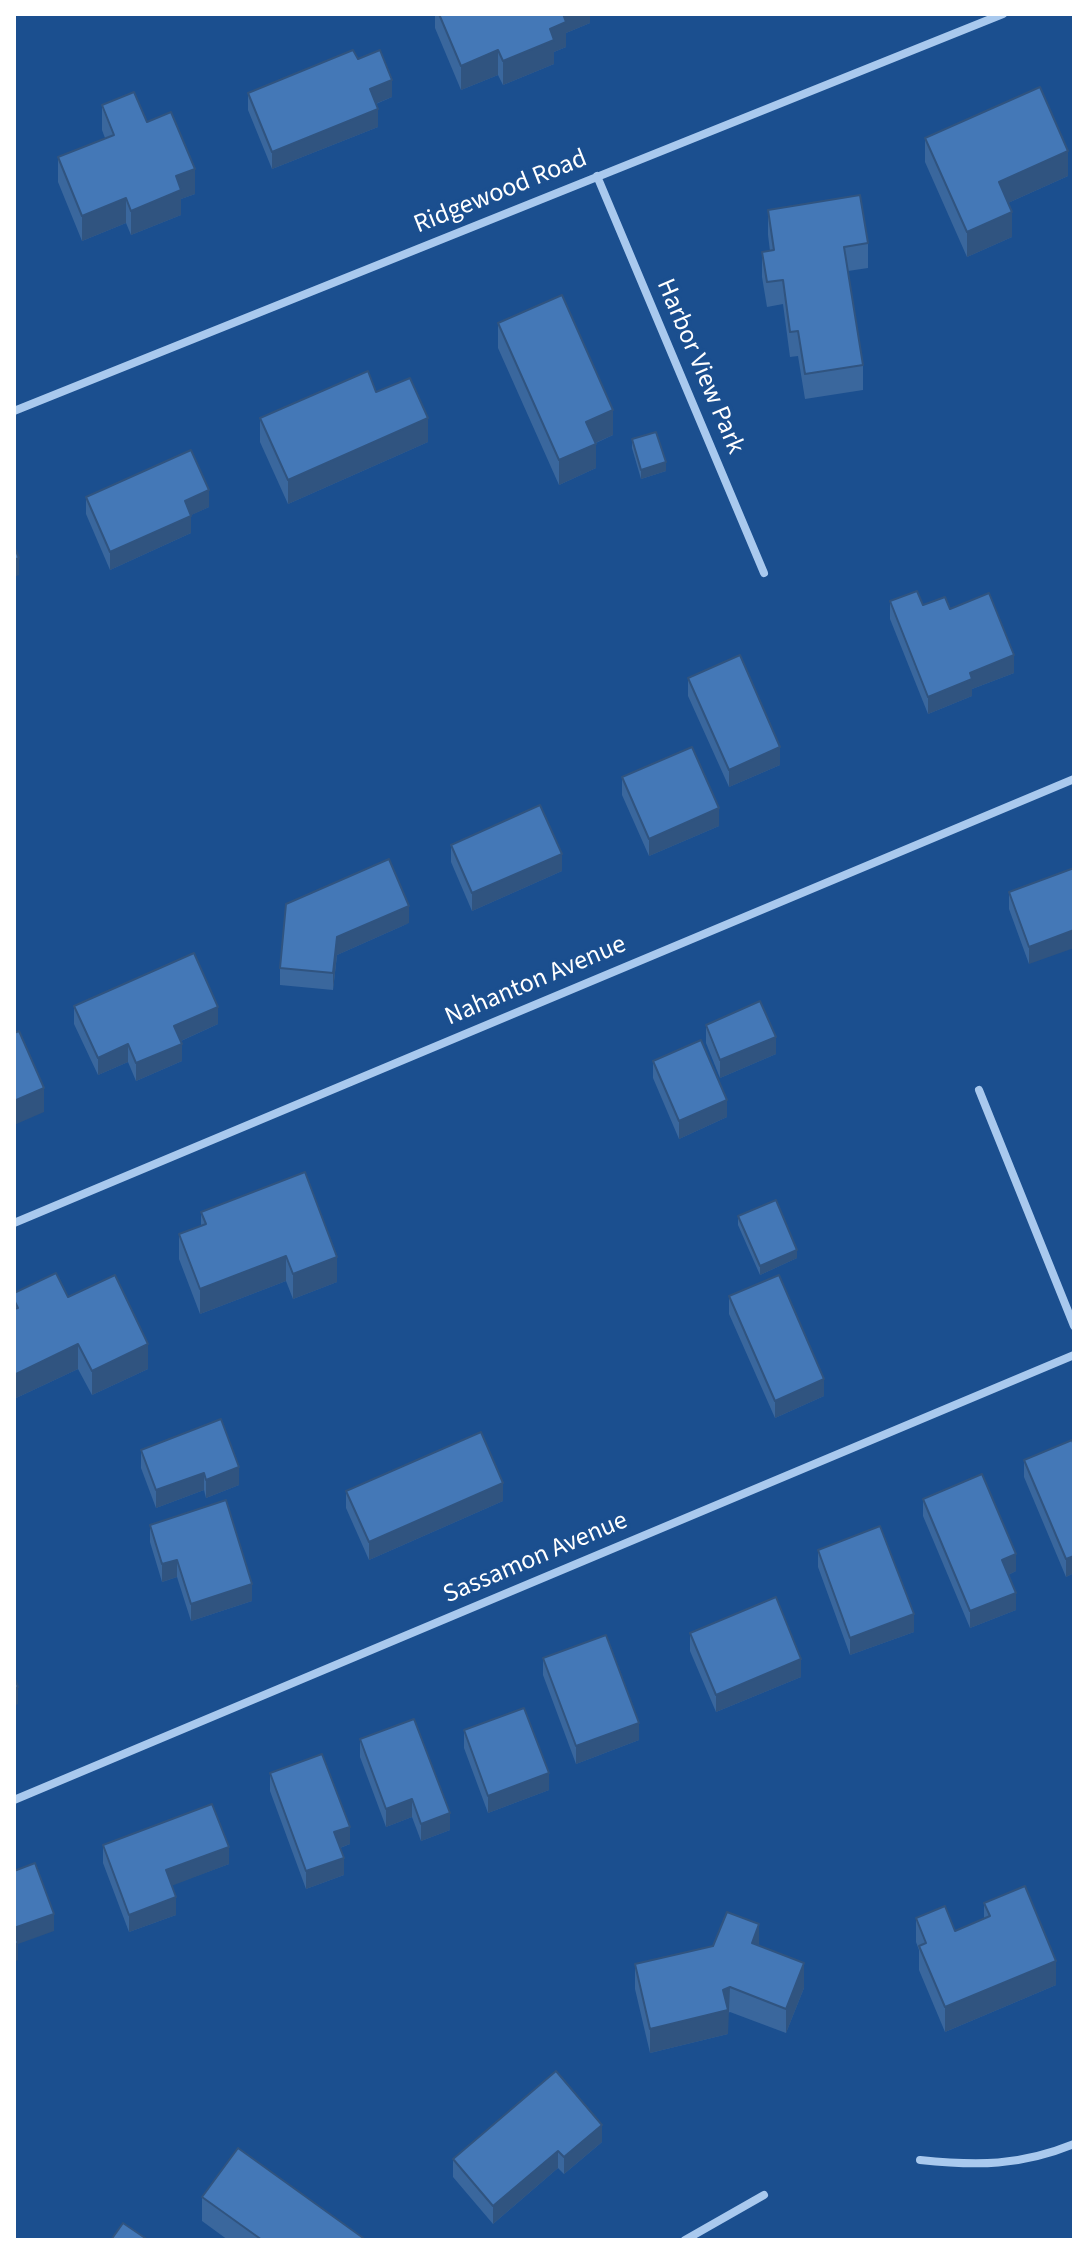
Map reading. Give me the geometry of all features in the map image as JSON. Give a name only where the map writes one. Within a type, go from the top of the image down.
[{"type":"street","name":"Ridgewood Road","points":[[14,411],[1003,14]]},
{"type":"street","name":"Harbor View Park","points":[[597,176],[764,573]]},
{"type":"street","name":"Nahanton Avenue","points":[[14,1223],[1074,779]]},
{"type":"street","points":[[979,1090],[1074,1326]]},
{"type":"street","name":"Sassamon Avenue","points":[[14,1800],[1074,1355]]},
{"type":"street","points":[[920,2160],[983,2165],[1009,2163],[1074,2144]]},
{"type":"street","points":[[685,2240],[764,2195]]},
{"type":"building","points":[[439,14],[563,14],[566,22],[550,29],[554,40],[503,61],[498,50],[461,66]]},
{"type":"building","points":[[353,50],[358,59],[380,50],[392,80],[370,89],[378,109],[272,152],[248,93]]},
{"type":"building","points":[[1040,87],[1068,151],[999,182],[1012,212],[967,232],[925,138]]},
{"type":"building","points":[[134,92],[147,122],[171,112],[195,169],[176,176],[181,190],[131,211],[126,198],[82,216],[58,157],[114,135],[102,105]]},
{"type":"building","points":[[860,195],[868,243],[844,247],[863,365],[805,374],[798,331],[790,332],[783,280],[767,282],[762,252],[774,250],[768,210]]},
{"type":"building","points":[[562,295],[613,410],[586,422],[596,444],[559,460],[498,323]]},
{"type":"building","points":[[368,371],[376,392],[410,378],[428,418],[288,480],[260,418]]},
{"type":"building","points":[[656,432],[666,462],[641,470],[632,439]]},
{"type":"building","points":[[191,450],[209,490],[185,501],[191,516],[110,552],[86,497]]},
{"type":"building","points":[[917,591],[923,605],[945,597],[950,609],[989,593],[1014,655],[970,673],[972,679],[928,697],[890,601]]},
{"type":"building","points":[[740,655],[780,747],[729,770],[688,678]]},
{"type":"building","points":[[692,747],[719,808],[649,839],[622,777]]},
{"type":"building","points":[[540,805],[562,854],[472,893],[451,845]]},
{"type":"building","points":[[389,859],[409,906],[337,937],[333,973],[280,968],[286,904]]},
{"type":"building","points":[[1074,868],[1074,930],[1029,947],[1009,892]]},
{"type":"building","points":[[194,953],[218,1007],[174,1026],[182,1044],[136,1063],[128,1044],[98,1058],[74,1006]]},
{"type":"building","points":[[760,1001],[776,1037],[720,1060],[706,1025]]},
{"type":"building","points":[[19,1031],[44,1088],[14,1101],[14,1033]]},
{"type":"building","points":[[701,1040],[727,1100],[679,1121],[653,1061]]},
{"type":"building","points":[[305,1172],[337,1257],[293,1274],[286,1256],[200,1289],[179,1234],[206,1224],[201,1212]]},
{"type":"building","points":[[776,1200],[797,1250],[760,1266],[738,1216]]},
{"type":"building","points":[[56,1273],[68,1297],[115,1275],[148,1344],[92,1371],[78,1344],[14,1375],[14,1309],[18,1308],[14,1293]]},
{"type":"building","points":[[779,1275],[824,1379],[775,1401],[729,1296]]},
{"type":"building","points":[[221,1419],[239,1467],[206,1480],[204,1473],[156,1490],[141,1450]]},
{"type":"building","points":[[481,1432],[503,1483],[369,1542],[346,1491]]},
{"type":"building","points":[[1072,1440],[1074,1556],[1066,1559],[1024,1460]]},
{"type":"building","points":[[982,1474],[1016,1554],[1002,1560],[1016,1593],[970,1611],[923,1499]]},
{"type":"building","points":[[226,1500],[252,1584],[191,1604],[177,1560],[162,1564],[150,1525]]},
{"type":"building","points":[[880,1526],[914,1614],[850,1638],[818,1550]]},
{"type":"building","points":[[776,1597],[801,1659],[716,1695],[690,1633]]},
{"type":"building","points":[[606,1635],[639,1723],[576,1746],[543,1658]]},
{"type":"building","points":[[524,1708],[549,1773],[488,1796],[464,1730]]},
{"type":"building","points":[[414,1719],[450,1813],[421,1824],[412,1799],[386,1809],[360,1739]]},
{"type":"building","points":[[322,1754],[350,1827],[334,1832],[344,1858],[306,1871],[270,1773]]},
{"type":"building","points":[[212,1804],[229,1847],[166,1870],[176,1897],[129,1915],[103,1845]]},
{"type":"building","points":[[35,1863],[54,1914],[14,1928],[14,1871]]},
{"type":"building","points":[[1025,1886],[1056,1961],[945,2007],[919,1946],[926,1943],[916,1918],[945,1906],[955,1931],[990,1916],[984,1903]]},
{"type":"building","points":[[727,1912],[759,1924],[752,1943],[804,1963],[786,2009],[730,1987],[723,1990],[728,2010],[650,2029],[635,1964],[713,1946]]},
{"type":"building","points":[[556,2071],[602,2125],[564,2157],[558,2151],[493,2206],[453,2159]]},
{"type":"building","points":[[238,2148],[366,2240],[262,2240],[202,2197]]},
{"type":"building","points":[[123,2223],[148,2240],[111,2240]]}]
